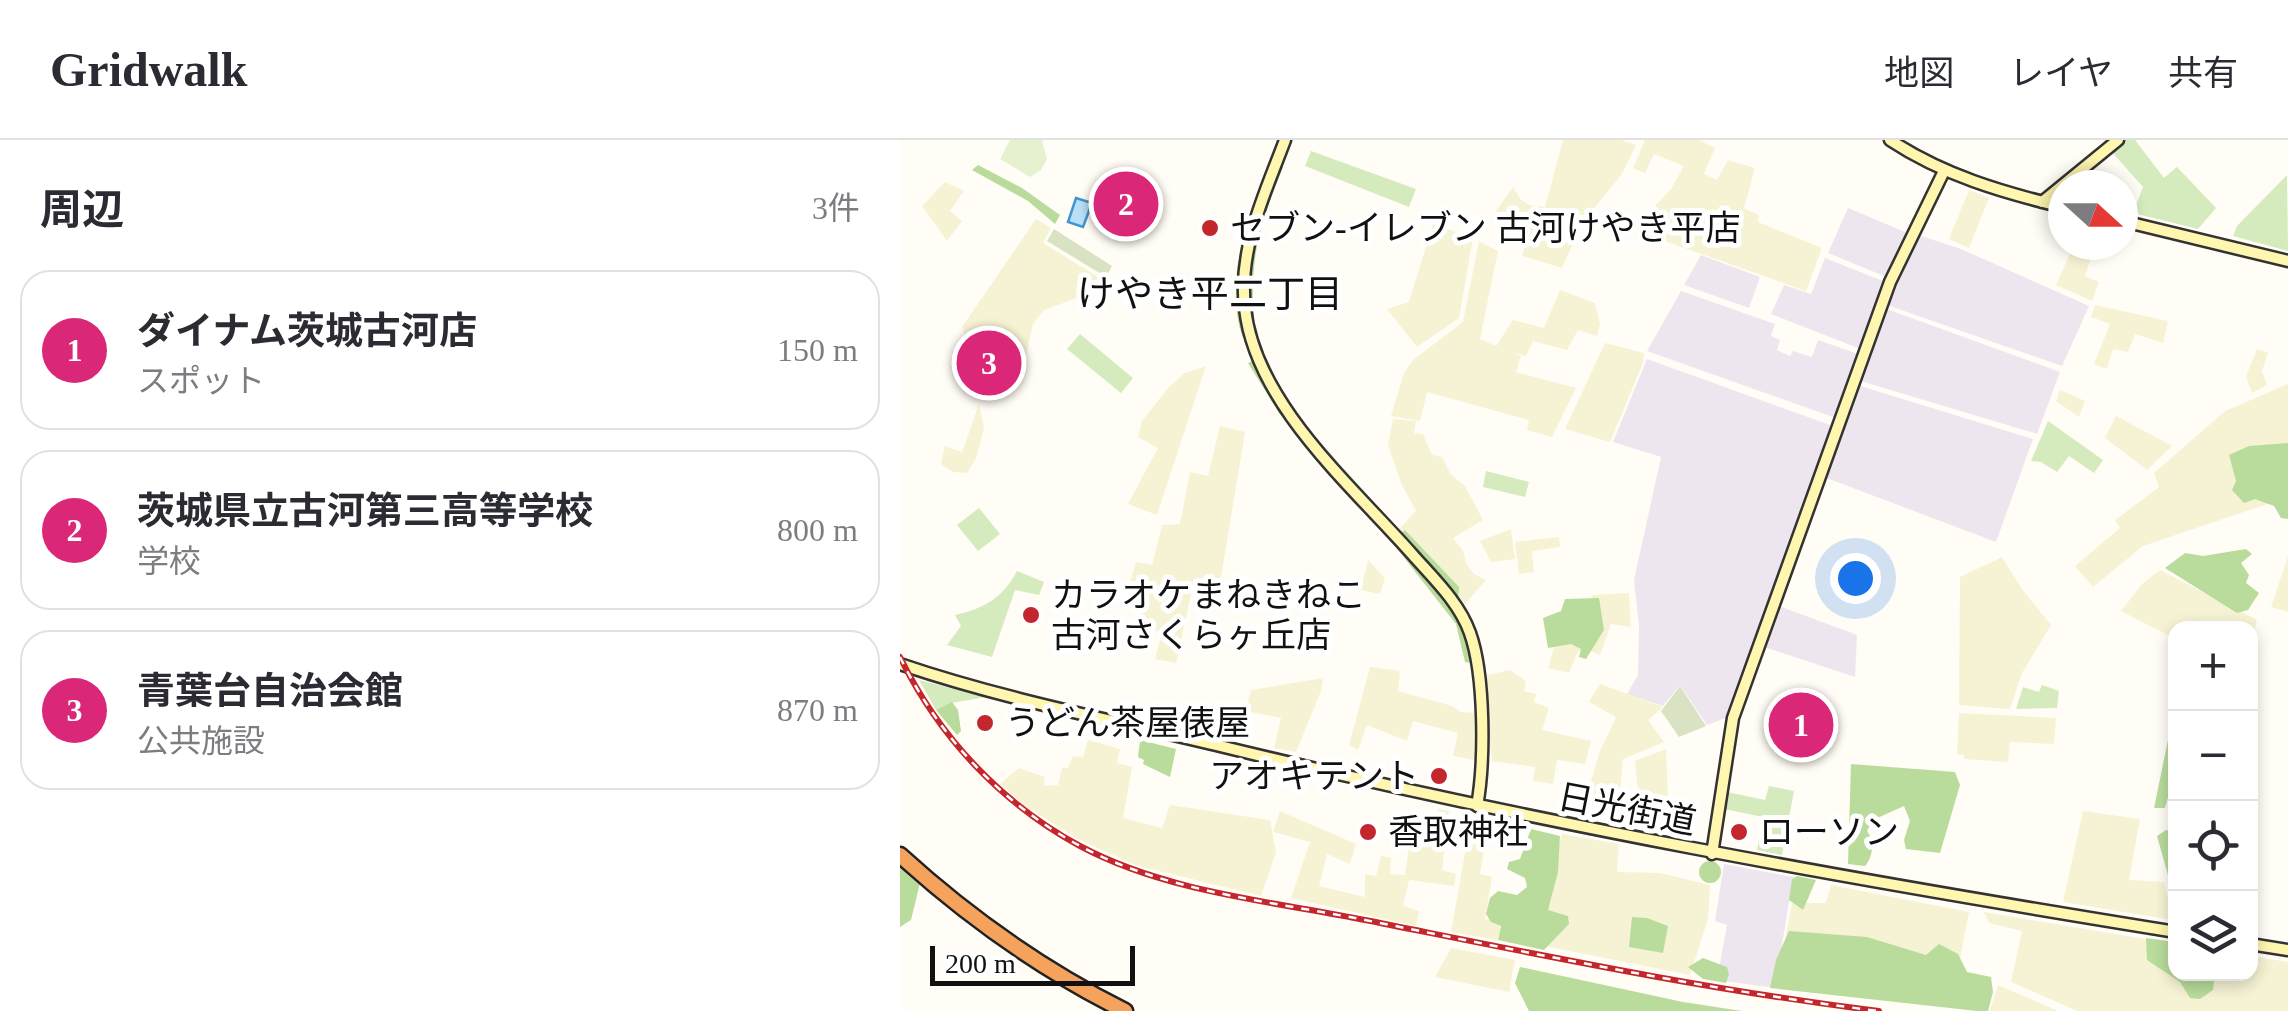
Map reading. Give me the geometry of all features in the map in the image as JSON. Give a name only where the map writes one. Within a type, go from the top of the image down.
[{"type":"highway","points":[[900,855],[998,934],[1067,980],[1125,1011]]},
{"type":"street","points":[[1286,140],[1256,218],[1246,258],[1245,307],[1252,348],[1290,415],[1438,584],[1462,617],[1474,648],[1484,758],[1477,806]]},
{"type":"street","points":[[1890,140],[1944,171],[2048,203]]},
{"type":"street","points":[[2042,202],[2118,140]]},
{"type":"street","points":[[1712,854],[1734,718],[1890,282],[1944,171]]},
{"type":"street","points":[[2138,225],[2288,261]]},
{"type":"street","name":"日光街道","points":[[900,664],[1039,703],[1477,806],[1712,854],[2168,931]]},
{"type":"street","points":[[2258,945],[2288,950]]},
{"type":"shaded area","points":[[1563,140],[1621,140],[1636,145],[1622,174],[1582,223],[1562,268],[1522,256],[1528,236],[1491,218],[1513,187],[1521,200],[1545,207]]},
{"type":"shaded area","points":[[1645,140],[1699,140],[1715,148],[1704,174],[1717,180],[1728,160],[1755,168],[1744,208],[1759,215],[1758,222],[1822,248],[1806,291],[1645,234],[1648,214],[1671,189],[1684,166],[1654,154],[1645,173],[1633,168]]},
{"type":"shaded area","points":[[945,182],[964,191],[950,211],[962,221],[947,241],[922,206]]},
{"type":"shaded area","points":[[1969,190],[1989,198],[1969,248],[1949,239]]},
{"type":"shaded area","points":[[1848,208],[1910,234],[1889,278],[1828,253]]},
{"type":"shaded area","points":[[1036,219],[1051,228],[1043,243],[1100,278],[1096,286],[1088,294],[1044,310],[1033,324],[1026,356],[999,338],[988,348],[968,344],[962,327]]},
{"type":"shaded area","points":[[1433,224],[1473,238],[1459,318],[1417,347],[1387,309],[1409,302]]},
{"type":"shaded area","points":[[1915,234],[1961,249],[2089,306],[2062,366],[1884,304]]},
{"type":"shaded area","points":[[1479,241],[1498,251],[1480,339],[1496,346],[1513,320],[1544,328],[1560,290],[1595,303],[1600,324],[1597,336],[1578,330],[1567,350],[1533,341],[1526,356],[1512,352],[1521,356],[1516,372],[1576,388],[1552,437],[1527,430],[1529,420],[1427,392],[1420,421],[1391,416],[1404,373],[1413,360],[1463,322]]},
{"type":"shaded area","points":[[1701,255],[1760,277],[1749,308],[1684,285]]},
{"type":"shaded area","points":[[1825,258],[1888,283],[1863,350],[1771,314],[1784,285],[1811,294]]},
{"type":"shaded area","points":[[2067,260],[2090,260],[2085,276],[2099,282],[2092,301],[2056,285]]},
{"type":"shaded area","points":[[1681,291],[1775,324],[1771,336],[1780,340],[1777,350],[1790,356],[1793,351],[1812,357],[1818,340],[1861,355],[1836,418],[1647,351]]},
{"type":"shaded area","points":[[2095,305],[2168,321],[2163,343],[2135,334],[2128,352],[2113,349],[2107,369],[2094,364],[2110,324],[2091,317]]},
{"type":"shaded area","points":[[1884,308],[2060,372],[2037,434],[1857,380]]},
{"type":"shaded area","points":[[1605,343],[1644,353],[1610,442],[1565,429]]},
{"type":"shaded area","points":[[2257,349],[2268,353],[2262,371],[2267,385],[2252,393],[2246,376]]},
{"type":"shaded area","points":[[1647,359],[1833,426],[1731,716],[1707,725],[1680,685],[1663,706],[1627,694],[1638,675],[1639,626],[1634,580],[1661,457],[1613,442]]},
{"type":"shaded area","points":[[1206,366],[1157,515],[1128,504],[1158,448],[1138,437],[1142,421],[1185,373]]},
{"type":"shaded area","points":[[2288,384],[2288,497],[2143,546],[2093,587],[2075,566],[2120,528],[2115,520],[2159,487],[2154,473],[2225,411]]},
{"type":"shaded area","points":[[1857,385],[2033,439],[1996,542],[1824,477]]},
{"type":"shaded area","points":[[2060,390],[2085,401],[2079,417],[2056,401]]},
{"type":"shaded area","points":[[979,404],[984,428],[976,459],[967,473],[953,472],[941,464],[945,446],[962,452]]},
{"type":"shaded area","points":[[2116,416],[2172,446],[2147,470],[2105,438]]},
{"type":"shaded area","points":[[1393,419],[1416,421],[1414,433],[1423,434],[1432,455],[1442,457],[1451,475],[1465,486],[1483,520],[1453,538],[1474,574],[1486,580],[1465,604],[1399,529],[1416,511],[1388,445]]},
{"type":"shaded area","points":[[1220,426],[1245,432],[1218,596],[1192,590],[1176,663],[1155,659],[1162,632],[1138,626],[1147,595],[1128,589],[1136,562],[1152,565],[1162,525],[1180,524],[1190,472],[1208,476]]},
{"type":"shaded area","points":[[1511,529],[1515,559],[1491,562],[1480,541]]},
{"type":"shaded area","points":[[1559,537],[1560,547],[1532,551],[1534,572],[1519,574],[1515,542]]},
{"type":"shaded area","points":[[2288,556],[2288,612],[2271,607]]},
{"type":"shaded area","points":[[2002,557],[2051,625],[2022,673],[2010,709],[1959,705],[1960,577]]},
{"type":"shaded area","points":[[1368,560],[1385,578],[1380,594],[1361,590]]},
{"type":"shaded area","points":[[2160,570],[2257,621],[2168,621],[2168,635],[2121,611],[2142,584]]},
{"type":"shaded area","points":[[1629,593],[1631,627],[1611,624],[1600,655],[1583,648],[1569,673],[1548,668],[1556,640],[1573,644],[1577,637],[1585,639],[1592,595]]},
{"type":"shaded area","points":[[1779,606],[1857,635],[1855,677],[1764,647]]},
{"type":"shaded area","points":[[1370,667],[1400,671],[1398,691],[1461,712],[1476,713],[1479,761],[1453,756],[1458,733],[1413,721],[1407,741],[1367,725],[1358,750],[1349,745]]},
{"type":"shaded area","points":[[1510,670],[1526,681],[1524,691],[1536,694],[1534,702],[1549,708],[1542,730],[1591,741],[1585,764],[1557,760],[1553,784],[1533,781],[1535,767],[1492,761],[1482,676]]},
{"type":"shaded area","points":[[1323,678],[1296,752],[1274,748],[1281,718],[1246,711],[1251,690]]},
{"type":"shaded area","points":[[1600,684],[1663,707],[1648,720],[1664,742],[1623,759],[1620,791],[1603,797],[1587,795],[1600,751],[1616,717],[1589,702]]},
{"type":"shaded area","points":[[1959,713],[2056,718],[2054,744],[2010,742],[2008,762],[1964,759],[1964,755],[1957,754]]},
{"type":"shaded area","points":[[1088,740],[1120,749],[1117,763],[1132,767],[1123,818],[1162,828],[1170,805],[1270,820],[1276,852],[1261,896],[1135,865],[1078,839],[1024,805],[1000,784],[1019,768],[1045,777],[1044,786],[1058,785],[1062,768],[1068,768],[1073,756],[1083,757]]},
{"type":"shaded area","points":[[1666,749],[1668,798],[1639,800],[1635,761]]},
{"type":"shaded area","points":[[1438,809],[1449,811],[1442,870],[1456,874],[1454,886],[1409,880],[1403,906],[1419,911],[1416,926],[1291,898],[1310,842],[1273,832],[1280,811],[1356,844],[1350,864],[1327,854],[1319,886],[1365,897],[1365,874],[1376,876],[1381,856],[1391,858],[1390,874],[1405,875],[1410,839],[1432,844]]},
{"type":"shaded area","points":[[2083,811],[2140,819],[2129,880],[2164,882],[2168,919],[2063,902]]},
{"type":"shaded area","points":[[1562,834],[1619,844],[1617,872],[1660,873],[1710,885],[1708,919],[1690,975],[1534,944]]},
{"type":"shaded area","points":[[1468,836],[1486,839],[1480,874],[1492,877],[1485,919],[1501,922],[1498,940],[1451,932]]},
{"type":"shaded area","points":[[1724,864],[1793,877],[1775,988],[1717,980],[1727,925],[1715,921]]},
{"type":"shaded area","points":[[1831,885],[1969,912],[1959,964],[1785,941],[1792,903],[1826,903]]},
{"type":"shaded area","points":[[1984,912],[2168,943],[2168,981],[2258,981],[2258,957],[2288,962],[2288,1011],[2077,1011],[2011,982],[2022,931],[1989,923]]},
{"type":"shaded area","points":[[1451,948],[1515,960],[1509,992],[1435,977]]},
{"type":"shaded area","points":[[1998,985],[2058,1011],[1990,1011]]},
{"type":"green space","points":[[1010,140],[1042,140],[1047,159],[1041,170],[1030,177],[1000,159]]},
{"type":"green space","points":[[2126,140],[2135,140],[2164,178],[2177,167],[2216,208],[2198,229],[2138,214],[2143,187],[2138,181],[2138,170],[2128,170],[2110,150]]},
{"type":"green space","points":[[1311,151],[1416,189],[1409,207],[1305,166]]},
{"type":"green space","points":[[1271,162],[1283,167],[1256,252],[1256,341],[1243,338],[1240,329],[1237,271],[1238,261],[1250,253],[1263,205],[1258,195]]},
{"type":"green space","points":[[978,165],[1022,188],[1060,215],[1055,224],[1028,201],[972,170]]},
{"type":"green space","points":[[2287,175],[2288,251],[2233,236],[2237,226]]},
{"type":"green space","points":[[1054,229],[1112,266],[1106,277],[1047,241]]},
{"type":"green space","points":[[1080,334],[1133,378],[1121,393],[1067,349]]},
{"type":"green space","points":[[1262,356],[1274,383],[1299,419],[1390,520],[1379,527],[1279,413],[1248,363]]},
{"type":"green space","points":[[2048,421],[2103,460],[2094,473],[2069,456],[2057,472],[2031,461]]},
{"type":"green space","points":[[2288,443],[2288,519],[2281,518],[2274,506],[2255,499],[2244,503],[2232,490],[2236,481],[2229,455],[2249,446]]},
{"type":"green space","points":[[1486,471],[1529,482],[1525,497],[1483,487]]},
{"type":"green space","points":[[979,508],[1000,534],[978,551],[957,525]]},
{"type":"green space","points":[[1405,530],[1459,587],[1458,602],[1472,625],[1472,663],[1465,662],[1456,624],[1391,541]]},
{"type":"green space","points":[[2246,549],[2252,554],[2241,563],[2249,575],[2246,583],[2259,593],[2248,610],[2237,613],[2165,568],[2185,553],[2203,556]]},
{"type":"green space","points":[[1017,571],[1044,582],[1039,595],[1015,590],[992,657],[947,645],[961,626],[955,615],[991,601]]},
{"type":"green space","points":[[1599,598],[1604,630],[1586,659],[1579,657],[1581,649],[1571,644],[1548,648],[1543,618],[1561,611],[1565,599]]},
{"type":"green space","points":[[919,680],[986,697],[951,703],[936,710]]},
{"type":"green space","points":[[2042,685],[2059,691],[2057,708],[2016,709],[2023,687],[2039,692]]},
{"type":"green space","points":[[1680,686],[1706,726],[1679,737],[1661,711]]},
{"type":"green space","points":[[952,702],[958,710],[961,731],[957,735],[936,710]]},
{"type":"green space","points":[[1140,740],[1176,749],[1170,777],[1143,764],[1144,760],[1138,757]]},
{"type":"green space","points":[[2168,740],[2168,797],[2165,808],[2154,808]]},
{"type":"green space","points":[[1851,764],[1955,772],[1960,785],[1940,853],[1906,849],[1904,840],[1910,821],[1904,806],[1873,820],[1867,831],[1872,844],[1865,866],[1848,864]]},
{"type":"green space","points":[[1769,786],[1794,791],[1782,855],[1757,850],[1763,817],[1724,809],[1727,792],[1765,800]]},
{"type":"green space","points":[[1531,829],[1560,836],[1558,872],[1548,910],[1568,916],[1569,924],[1544,950],[1498,940],[1501,926],[1491,922],[1486,914],[1490,898],[1498,891],[1517,895],[1527,887],[1525,878],[1507,869],[1509,862],[1520,859]]},
{"type":"green space","points":[[2168,830],[2168,875],[2157,836]]},
{"type":"green space","points":[[1710,861],[1718,864],[1718,880],[1710,883],[1702,880],[1699,872],[1702,864]]},
{"type":"green space","points":[[900,863],[920,883],[911,920],[900,927]]},
{"type":"green space","points":[[1797,876],[1816,880],[1803,910],[1789,900],[1792,879]]},
{"type":"green space","points":[[1632,917],[1668,926],[1663,953],[1629,947]]},
{"type":"green space","points":[[1789,931],[1867,937],[1926,955],[1939,944],[1958,954],[1967,972],[1991,977],[1993,992],[1988,1011],[1770,988],[1776,960]]},
{"type":"green space","points":[[2146,938],[2168,941],[2168,974],[2147,960]]},
{"type":"green space","points":[[1703,958],[1727,967],[1726,983],[1703,979],[1688,967]]},
{"type":"green space","points":[[1520,967],[1742,1011],[1529,1011],[1515,983]]},
{"type":"green space","points":[[2214,981],[2213,990],[2200,999],[2190,998],[2180,982]]},
{"type":"water","points":[[1076,198],[1092,203],[1083,227],[1068,222]]},
{"type":"railway","points":[[900,657],[933,714],[975,765],[1051,829],[1113,862],[1219,893],[1621,970],[1879,1011]]},
{"type":"place","name":"茨城県立古河第三高等学校","points":[[1126,204]]},
{"type":"place","name":"セブン-イレブン 古河けやき平店","points":[[1210,228]]},
{"type":"place","name":"青葉台自治会館","points":[[989,363]]},
{"type":"place","name":"カラオケまねきねこ 古河さくらヶ丘店","points":[[1031,615]]},
{"type":"place","name":"うどん茶屋俵屋","points":[[985,723]]},
{"type":"place","name":"ダイナム茨城古河店","points":[[1801,725]]},
{"type":"place","name":"アオキテント","points":[[1439,776]]},
{"type":"place","name":"香取神社","points":[[1368,832]]},
{"type":"place","name":"ローソン","points":[[1739,832]]},
{"type":"district","name":"けやき平二丁目","points":[[1210,294]]}]
